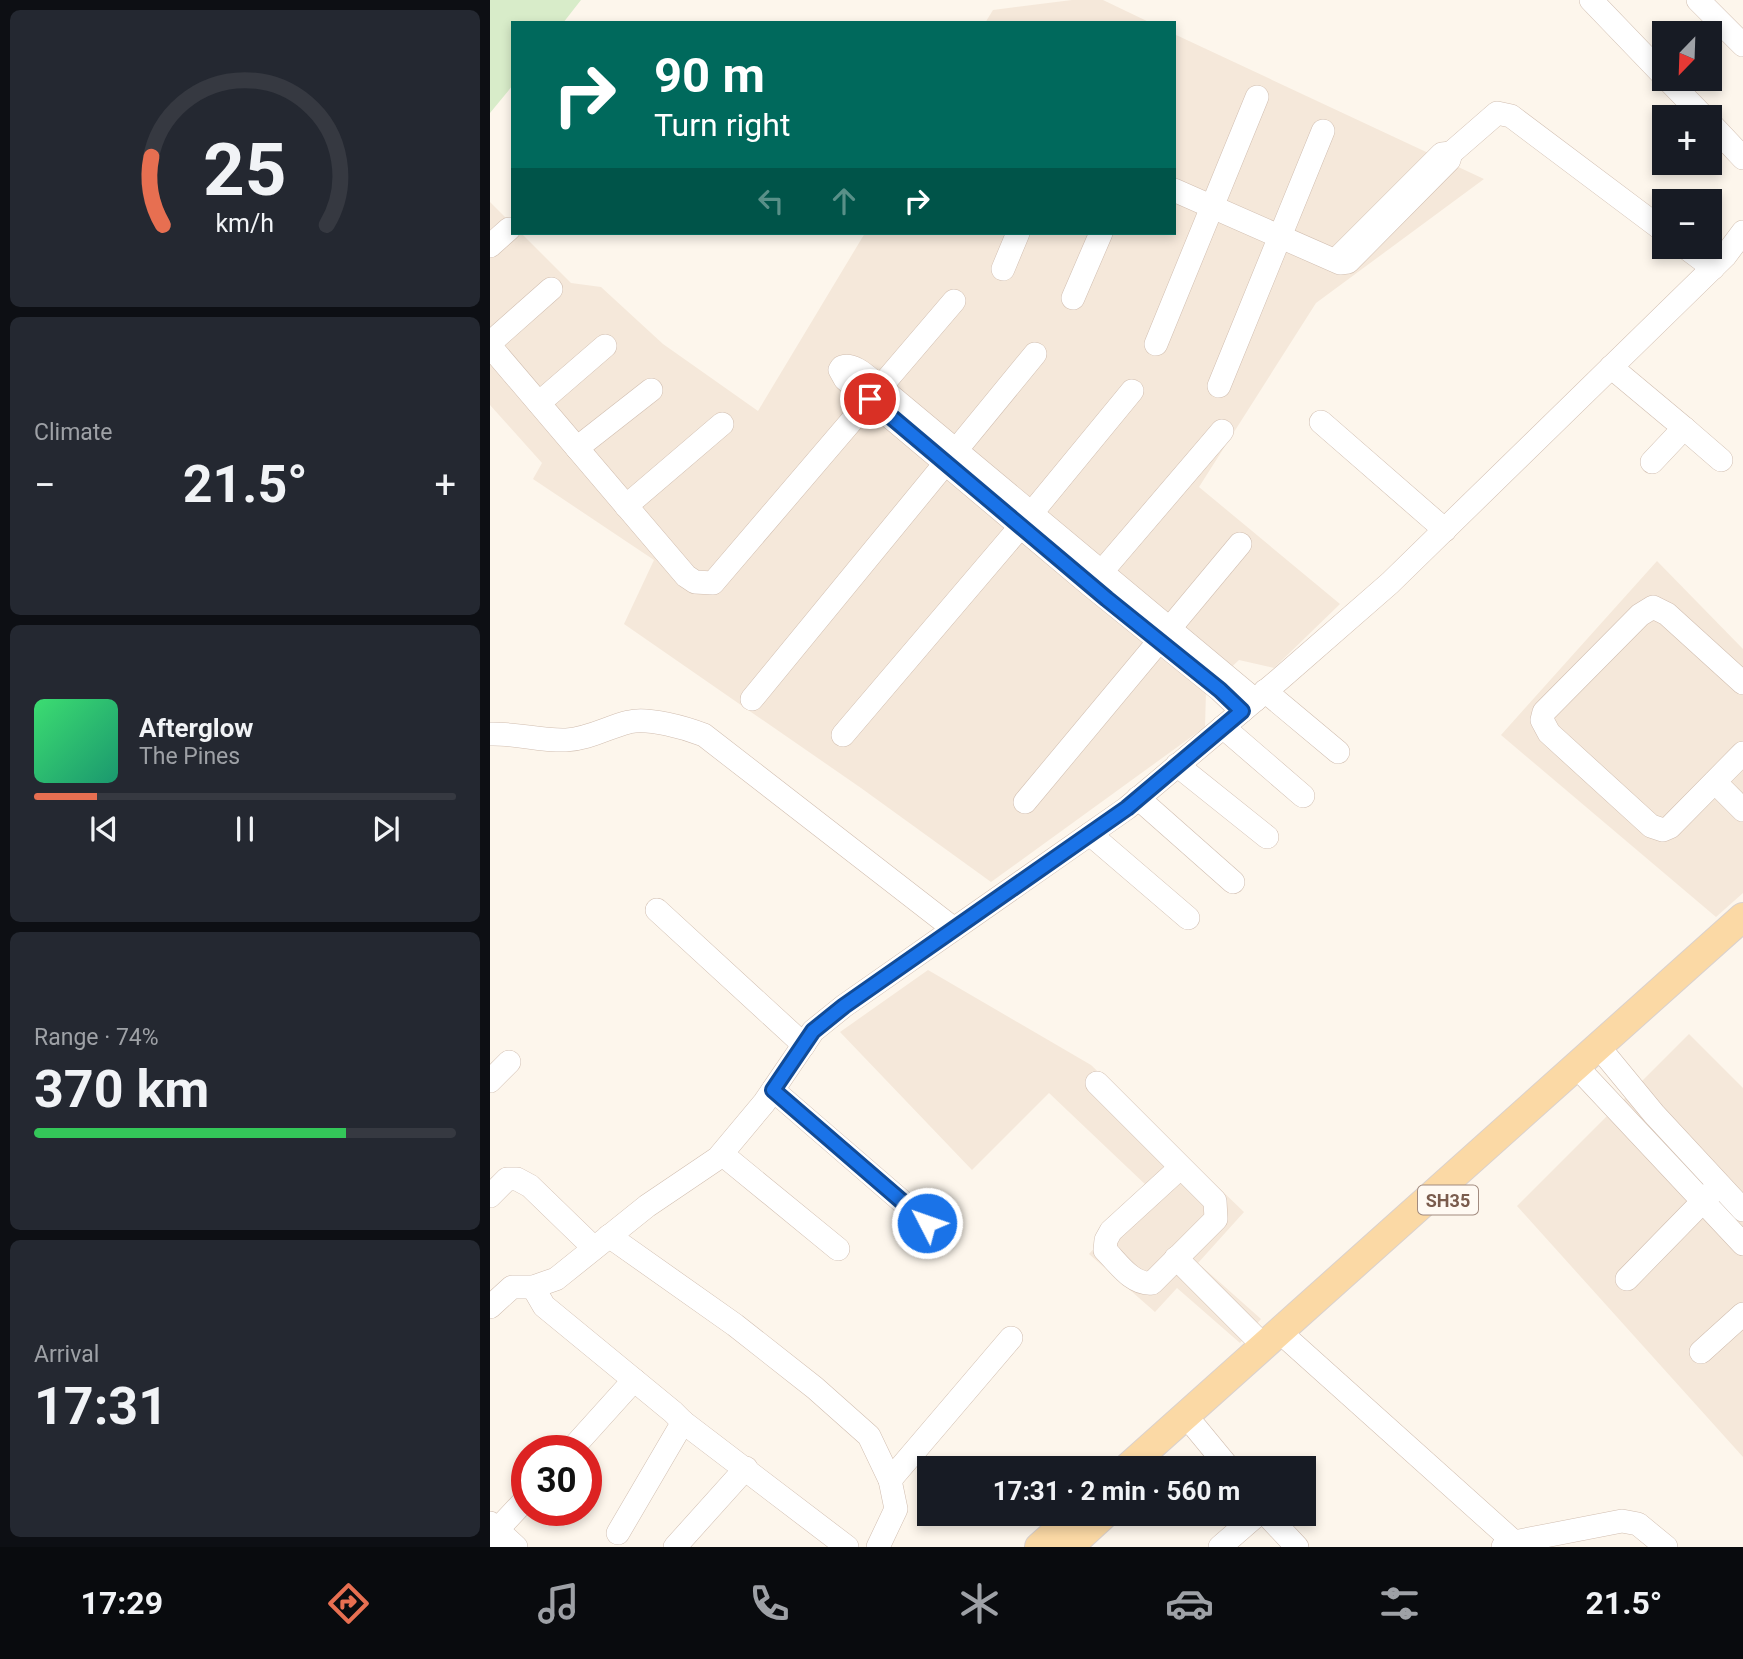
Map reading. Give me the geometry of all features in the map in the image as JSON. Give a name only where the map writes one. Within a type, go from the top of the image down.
[{"type":"main road","points":[[1603,1052],[1743,917]]},
{"type":"main road","name":"SH35","points":[[1166,1456],[1277,1340],[1603,1052],[1743,933]]},
{"type":"main road","points":[[1141,1456],[1277,1340]]},
{"type":"main road","points":[[1039,1547],[1063,1526]]},
{"type":"main road","points":[[1069,1547],[1092,1526]]},
{"type":"street","points":[[1698,0],[1743,45]]},
{"type":"street","points":[[1600,3],[1652,61]]},
{"type":"street","points":[[1679,91],[1693,105]]},
{"type":"street","points":[[1156,344],[1257,97]]},
{"type":"street","points":[[1176,191],[1340,263],[1348,262],[1449,160],[1451,153],[1497,113],[1511,116],[1652,222]]},
{"type":"street","points":[[1219,386],[1323,131]]},
{"type":"street","points":[[1722,136],[1743,158]]},
{"type":"street","points":[[490,246],[509,229]]},
{"type":"street","points":[[490,1307],[512,1287],[533,1287],[556,1279],[722,1154],[773,1090],[813,1031],[844,1006],[1139,798],[1223,727],[1390,583],[1713,268],[1743,232]]},
{"type":"street","points":[[1003,269],[1016,235]]},
{"type":"street","points":[[1073,298],[1100,235]]},
{"type":"street","points":[[1701,259],[1713,268]]},
{"type":"street","points":[[551,289],[490,344],[686,576],[695,582],[713,583],[954,301]]},
{"type":"street","points":[[539,403],[605,346]]},
{"type":"street","points":[[752,699],[1035,354]]},
{"type":"street","points":[[1611,367],[1721,460]]},
{"type":"street","points":[[577,448],[651,390]]},
{"type":"street","points":[[843,735],[1132,391]]},
{"type":"street","points":[[875,393],[1163,635],[1254,700],[1338,752]]},
{"type":"street","points":[[1321,422],[1445,530]]},
{"type":"street","points":[[626,506],[722,424]]},
{"type":"street","points":[[1652,462],[1684,428]]},
{"type":"street","points":[[1095,579],[1222,431]]},
{"type":"street","points":[[1026,802],[1240,544]]},
{"type":"street","points":[[1743,683],[1667,614],[1653,607],[1640,615],[1544,712],[1542,720],[1549,733],[1651,826],[1658,829],[1670,827],[1732,772],[1743,810]]},
{"type":"street","points":[[490,734],[567,740],[641,721],[704,735],[954,929]]},
{"type":"street","points":[[1223,727],[1303,796]]},
{"type":"street","points":[[1177,765],[1266,837]]},
{"type":"street","points":[[1139,798],[1233,882]]},
{"type":"street","points":[[1090,834],[1188,919]]},
{"type":"street","points":[[657,910],[804,1045]]},
{"type":"street","points":[[1603,1052],[1654,1114],[1743,1210]]},
{"type":"street","points":[[490,1081],[509,1062]]},
{"type":"street","points":[[1581,1072],[1743,1244]]},
{"type":"street","points":[[1097,1083],[1181,1167],[1215,1201],[1216,1219],[1152,1283],[1143,1284],[1135,1280],[1105,1250],[1106,1240],[1111,1231],[1181,1167]]},
{"type":"street","points":[[773,1090],[927,1223]]},
{"type":"street","points":[[722,1154],[838,1250]]},
{"type":"street","points":[[490,1196],[507,1178],[530,1186],[602,1242],[736,1325],[869,1436],[890,1480],[896,1509],[878,1547]]},
{"type":"street","points":[[1627,1279],[1720,1185]]},
{"type":"street","points":[[1176,1258],[1277,1340],[1509,1545],[1622,1521],[1637,1524],[1666,1547]]},
{"type":"street","points":[[533,1287],[544,1306],[683,1422],[847,1547]]},
{"type":"street","points":[[1701,1352],[1743,1314]]},
{"type":"street","points":[[890,1480],[1011,1338]]},
{"type":"street","points":[[584,1435],[634,1380]]},
{"type":"street","points":[[618,1532],[683,1422]]},
{"type":"street","points":[[1196,1427],[1219,1456]]},
{"type":"street","points":[[675,1547],[746,1468]]},
{"type":"street","points":[[511,1514],[492,1532],[516,1547]]},
{"type":"street","points":[[1220,1547],[1244,1526]]},
{"type":"street","points":[[1277,1526],[1297,1547]]},
{"type":"shaded area","points":[[1072,0],[1103,0],[1147,21],[986,21],[993,10]]},
{"type":"shaded area","points":[[1176,35],[1484,179],[1316,303],[1199,487],[1340,604],[1274,668],[1239,660],[1206,691],[1205,727],[991,882],[861,788],[624,624],[654,560],[533,479],[542,463],[490,405],[490,202],[511,223],[511,235],[523,235],[571,283],[601,287],[663,344],[758,411],[864,235],[1176,235]]},
{"type":"shaded area","points":[[1657,561],[1743,649],[1743,893],[1716,917],[1501,735]]},
{"type":"shaded area","points":[[928,970],[1091,1065],[1244,1212],[1198,1263],[1261,1319],[1240,1343],[1177,1288],[1155,1312],[1089,1254],[1148,1187],[1049,1093],[972,1170],[840,1032]]},
{"type":"shaded area","points":[[1689,1034],[1743,1088],[1743,1457],[1517,1206]]},
{"type":"green space","points":[[490,0],[581,0],[565,21],[511,21],[511,87],[490,113]]},
{"type":"route","points":[[870,399],[1242,711],[1127,808],[844,1006],[813,1031],[773,1090],[927,1223]]}]
